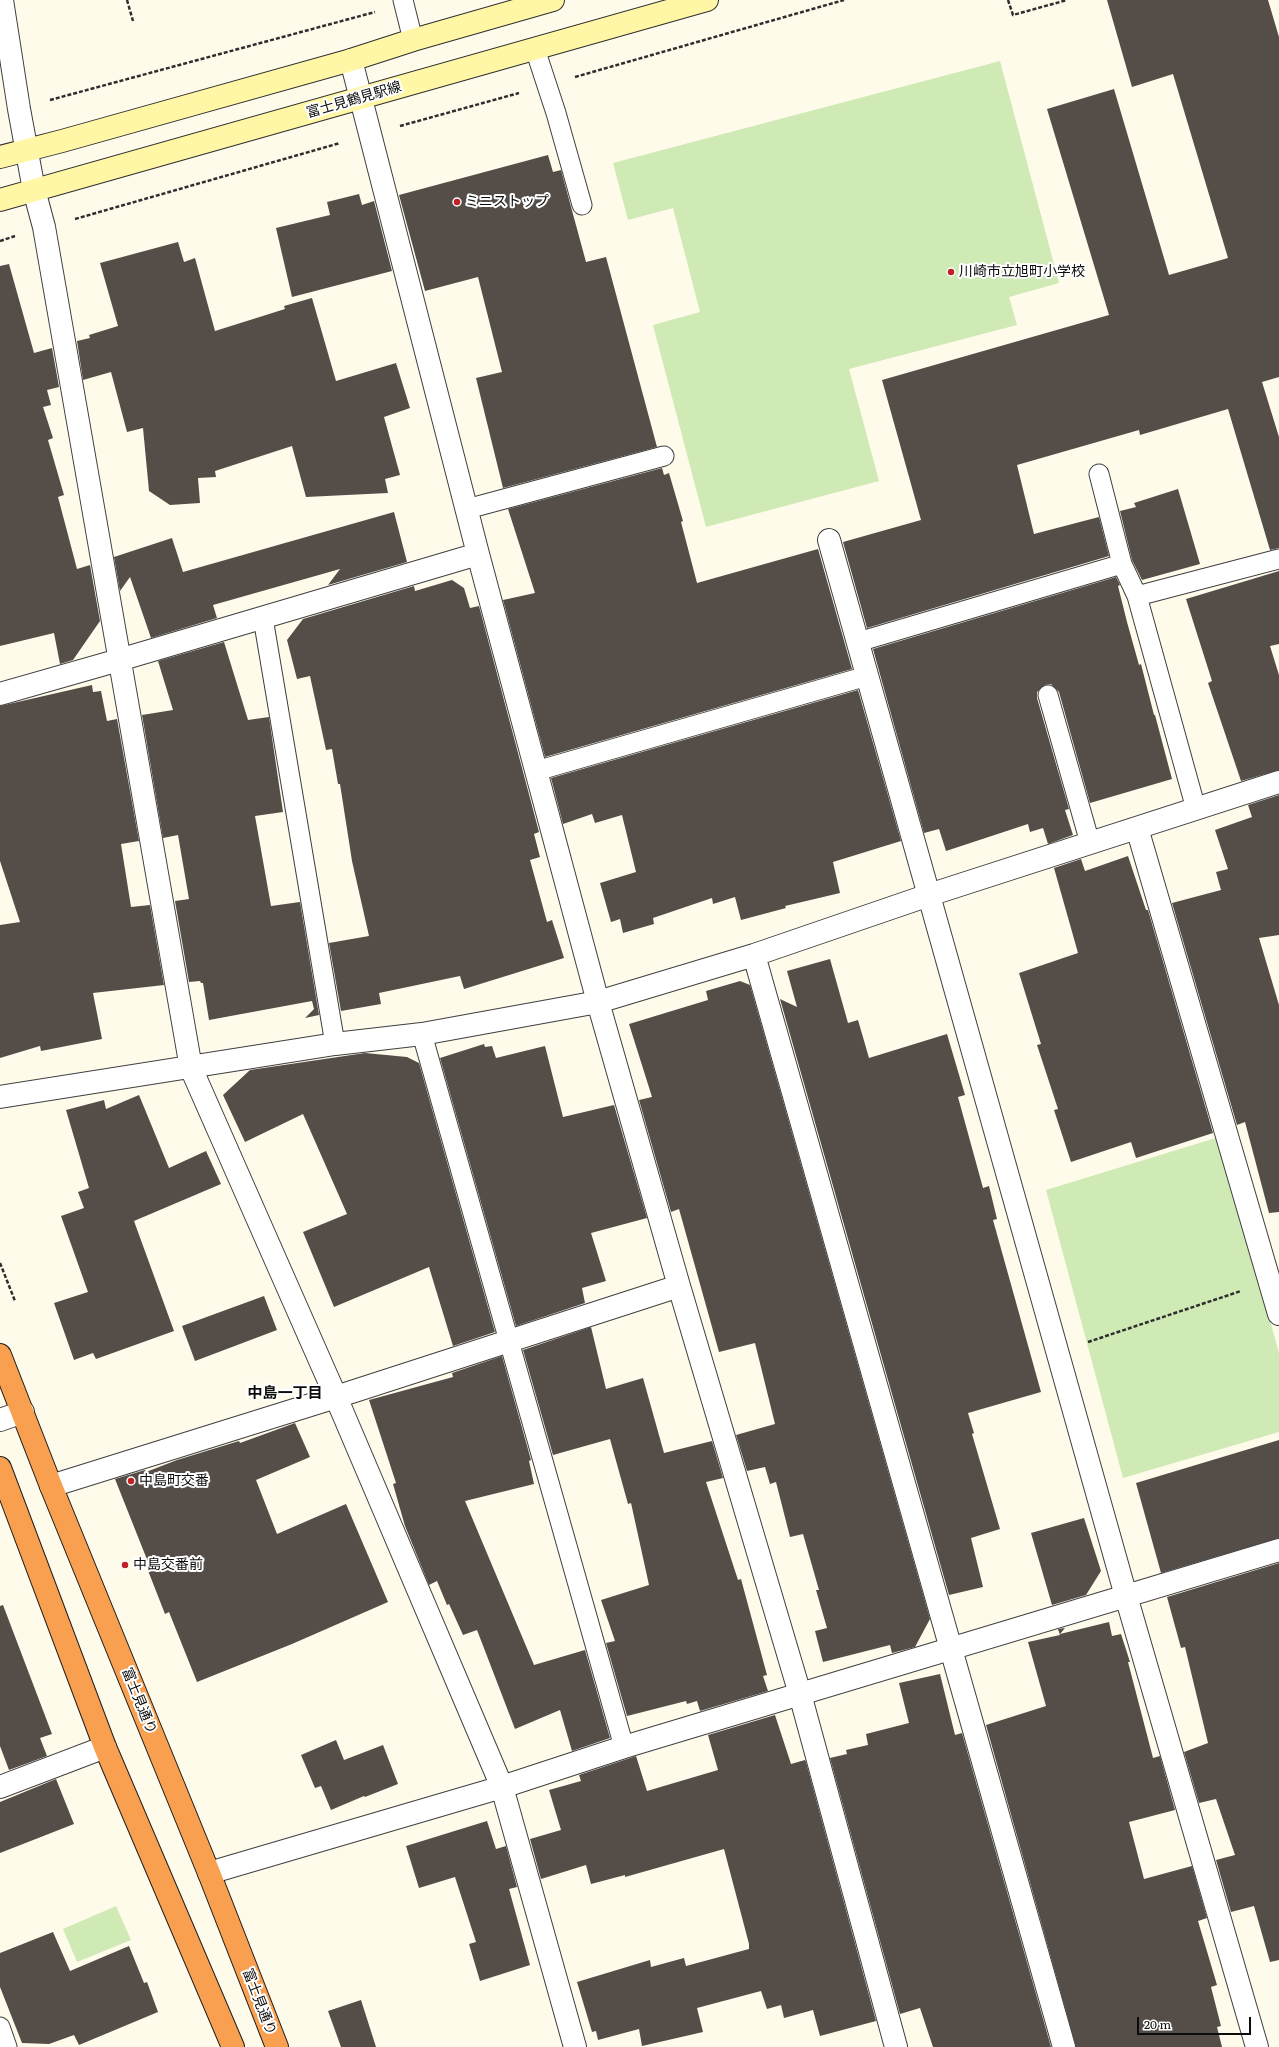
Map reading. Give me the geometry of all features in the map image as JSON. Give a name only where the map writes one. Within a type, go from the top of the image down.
[{"type":"highway","name":"富士見通り","points":[[0,1355],[51,1486],[210,1873],[277,2047]]},
{"type":"highway","points":[[0,1468],[105,1747],[233,2047]]},
{"type":"street","points":[[2,0],[19,109],[28,150],[34,190],[44,227],[190,1068],[336,1396],[502,1787],[575,2047]]},
{"type":"street","points":[[0,157],[351,60],[412,40],[553,0]]},
{"type":"street","name":"富士見鶴見駅線","points":[[0,200],[707,0]]},
{"type":"street","points":[[351,60],[478,554],[598,1002],[679,1286],[800,1694],[896,2047]]},
{"type":"street","points":[[829,540],[1126,1596],[1257,2047]]},
{"type":"street","points":[[0,694],[478,554]]},
{"type":"street","points":[[0,1097],[335,1044],[422,1034],[598,1002],[754,955],[928,895],[1279,782]]},
{"type":"street","points":[[1137,828],[1279,1314]]},
{"type":"street","points":[[754,955],[952,1648],[1064,2047]]},
{"type":"street","points":[[51,1486],[679,1286]]},
{"type":"street","points":[[0,1420],[23,1412]]},
{"type":"street","points":[[210,1873],[502,1787],[624,1747],[1279,1550]]},
{"type":"street","points":[[0,1787],[105,1747]]},
{"type":"lane","points":[[403,2],[412,40]]},
{"type":"lane","points":[[535,49],[556,113],[582,205]]},
{"type":"lane","points":[[467,509],[664,456]]},
{"type":"lane","points":[[1100,474],[1122,564],[1137,596],[1196,808]]},
{"type":"lane","points":[[1137,596],[1279,560]]},
{"type":"lane","points":[[858,642],[1122,564]]},
{"type":"lane","points":[[263,618],[335,1044]]},
{"type":"lane","points":[[536,771],[867,676]]},
{"type":"lane","points":[[1048,694],[1090,843]]},
{"type":"lane","points":[[422,1034],[624,1747]]},
{"type":"lane","points":[[0,2027],[7,2047]]},
{"type":"path","points":[[128,0],[133,22]]},
{"type":"path","points":[[0,241],[44,227],[844,0]]},
{"type":"path","points":[[1008,0],[1012,15],[1067,0]]},
{"type":"path","points":[[19,109],[403,2]]},
{"type":"path","points":[[0,1263],[15,1301]]},
{"type":"path","points":[[1100,1338],[1242,1291]]},
{"type":"green space","points":[[1000,61],[1059,283],[1009,297],[1017,325],[849,369],[879,481],[706,527],[653,325],[700,312],[673,208],[628,220],[613,163]]},
{"type":"green space","points":[[1219,1137],[1279,1353],[1279,1432],[1123,1478],[1046,1190]]},
{"type":"green space","points":[[116,1906],[131,1940],[77,1962],[63,1929]]},
{"type":"building","points":[[1107,0],[1268,0],[1279,37],[1279,377],[1262,382],[1279,437],[1279,548],[1270,550],[1228,409],[1140,435],[1139,430],[1017,465],[1034,534],[1099,517],[1109,556],[867,628],[843,542],[921,520],[882,380],[1109,315],[1047,109],[1114,89],[1169,275],[1228,258],[1173,74],[1132,87]]},
{"type":"building","points":[[548,155],[553,172],[561,170],[586,262],[606,257],[657,447],[503,488],[476,378],[502,372],[478,277],[425,291],[399,195]]},
{"type":"building","points":[[359,194],[362,205],[374,201],[392,271],[292,297],[276,228],[330,215],[327,202]]},
{"type":"building","points":[[178,242],[184,262],[195,258],[215,331],[285,309],[284,306],[312,298],[336,381],[396,363],[410,408],[384,417],[400,475],[385,479],[388,493],[306,497],[292,446],[215,471],[216,477],[198,478],[200,503],[170,505],[149,491],[143,428],[127,432],[111,372],[83,380],[77,341],[90,338],[89,335],[118,326],[100,263]]},
{"type":"building","points":[[9,264],[34,353],[52,348],[59,387],[47,390],[51,405],[43,407],[53,438],[48,440],[64,495],[58,497],[77,569],[90,565],[100,621],[73,660],[60,664],[54,633],[0,646],[0,266]]},
{"type":"building","points":[[662,468],[664,475],[669,473],[683,521],[681,522],[697,583],[818,549],[852,669],[545,757],[503,600],[535,593],[508,509]]},
{"type":"building","points":[[1178,489],[1200,564],[1142,580],[1132,560],[1120,511],[1136,507],[1134,503]]},
{"type":"building","points":[[394,512],[407,562],[328,585],[340,569],[213,605],[217,618],[151,638],[130,577],[120,591],[114,557],[172,538],[183,572]]},
{"type":"building","points":[[1279,571],[1279,644],[1270,646],[1279,675],[1279,770],[1241,781],[1208,683],[1212,681],[1186,599]]},
{"type":"building","points":[[1116,577],[1120,585],[1118,586],[1127,622],[1139,665],[1141,664],[1172,779],[1090,803],[1059,692],[1051,684],[1045,685],[1037,692],[1037,698],[1069,809],[1065,810],[1073,835],[1048,844],[1043,828],[1030,832],[1028,824],[946,851],[939,829],[924,833],[873,649]]},
{"type":"building","points":[[452,580],[464,588],[470,608],[479,606],[539,832],[534,834],[540,857],[530,860],[547,922],[552,920],[564,958],[464,989],[460,976],[379,993],[381,1004],[341,1011],[329,943],[369,936],[352,861],[340,784],[338,784],[332,749],[326,750],[310,676],[297,679],[287,640],[303,619],[414,586],[415,591]]},
{"type":"building","points":[[224,642],[248,720],[269,717],[283,812],[255,816],[271,906],[300,902],[319,1015],[305,1018],[314,1009],[312,1001],[209,1020],[203,983],[200,981],[189,982],[175,901],[189,899],[178,835],[163,838],[142,715],[173,710],[158,661]]},
{"type":"building","points":[[92,685],[93,692],[101,691],[107,721],[117,719],[139,841],[121,844],[131,907],[150,905],[164,985],[93,993],[102,1039],[41,1051],[40,1046],[0,1058],[0,925],[20,922],[0,861],[0,706]]},
{"type":"building","points":[[858,690],[901,841],[833,862],[840,893],[785,906],[786,908],[741,920],[735,897],[713,904],[712,898],[653,918],[654,924],[623,933],[620,919],[611,922],[600,883],[636,872],[622,815],[595,823],[592,814],[563,824],[551,778]]},
{"type":"building","points":[[1279,795],[1279,935],[1259,938],[1279,1005],[1279,1212],[1269,1213],[1245,1122],[1237,1125],[1172,903],[1221,890],[1216,872],[1228,869],[1215,830],[1252,817],[1248,805]]},
{"type":"building","points":[[1128,856],[1146,910],[1148,910],[1213,1133],[1136,1158],[1131,1142],[1071,1162],[1054,1110],[1058,1109],[1037,1045],[1041,1044],[1019,973],[1078,953],[1054,868],[1081,859],[1085,871]]},
{"type":"building","points":[[830,959],[848,1023],[858,1020],[869,1058],[947,1034],[965,1095],[958,1097],[983,1188],[989,1186],[997,1219],[993,1220],[1041,1392],[968,1413],[974,1433],[972,1434],[1000,1529],[971,1538],[983,1587],[949,1595],[780,999],[797,1007],[787,971]]},
{"type":"building","points":[[740,981],[750,985],[930,1619],[915,1647],[892,1653],[890,1645],[823,1662],[815,1631],[827,1628],[816,1590],[819,1590],[803,1534],[790,1537],[776,1482],[770,1484],[765,1467],[747,1471],[736,1435],[775,1424],[755,1343],[719,1352],[679,1209],[671,1212],[639,1100],[652,1097],[629,1024],[708,1000],[706,991]]},
{"type":"building","points":[[484,1044],[485,1047],[492,1046],[496,1058],[545,1046],[563,1117],[614,1105],[647,1218],[591,1233],[606,1281],[582,1288],[585,1303],[516,1326],[440,1058]]},
{"type":"building","points":[[365,1053],[407,1057],[419,1063],[495,1332],[453,1346],[429,1267],[334,1307],[303,1232],[347,1214],[303,1114],[245,1142],[223,1095],[250,1070]]},
{"type":"building","points":[[139,1095],[169,1168],[206,1151],[221,1184],[134,1221],[174,1331],[96,1359],[93,1353],[74,1360],[54,1303],[88,1292],[61,1216],[84,1208],[78,1192],[89,1188],[66,1110],[104,1100],[106,1109]]},
{"type":"building","points":[[264,1296],[277,1330],[195,1361],[182,1326]]},
{"type":"building","points":[[591,1327],[606,1389],[643,1378],[664,1453],[712,1441],[723,1478],[706,1482],[738,1580],[741,1579],[767,1675],[763,1676],[768,1691],[700,1711],[697,1701],[687,1704],[686,1701],[627,1716],[606,1643],[615,1641],[601,1600],[649,1585],[631,1503],[628,1504],[610,1439],[553,1455],[523,1350]]},
{"type":"building","points":[[502,1356],[531,1460],[529,1461],[534,1484],[465,1501],[534,1665],[585,1650],[610,1738],[572,1751],[560,1710],[515,1729],[477,1630],[463,1635],[449,1604],[447,1605],[437,1581],[429,1585],[405,1526],[393,1484],[396,1483],[369,1400],[453,1377],[452,1373]]},
{"type":"building","points":[[295,1423],[310,1457],[256,1480],[277,1534],[346,1504],[388,1602],[292,1644],[197,1682],[169,1612],[165,1614],[147,1568],[150,1567],[115,1479],[145,1470],[146,1472],[177,1460],[239,1441],[240,1443]]},
{"type":"building","points":[[1279,1440],[1279,1538],[1161,1573],[1136,1483]]},
{"type":"building","points":[[1084,1518],[1101,1571],[1086,1595],[1052,1605],[1031,1533]]},
{"type":"building","points":[[1279,1563],[1279,1960],[1270,1962],[1254,1906],[1231,1912],[1216,1860],[1235,1855],[1216,1799],[1199,1803],[1184,1752],[1208,1743],[1185,1647],[1181,1648],[1167,1597]]},
{"type":"building","points":[[3,1605],[52,1734],[40,1738],[47,1756],[9,1770],[0,1746],[0,1606]]},
{"type":"building","points":[[1109,1622],[1112,1636],[1121,1634],[1130,1662],[1128,1662],[1153,1758],[1160,1756],[1175,1810],[1129,1822],[1144,1879],[1192,1866],[1207,1918],[1198,1921],[1217,1985],[1211,1987],[1221,2026],[1217,2027],[1222,2047],[1076,2047],[986,1725],[1046,1706],[1028,1642],[1060,1635],[1058,1629],[1065,1628],[1060,1634]]},
{"type":"building","points":[[940,1674],[955,1735],[962,1733],[1051,2047],[933,2047],[920,2008],[900,2014],[830,1758],[847,1754],[846,1750],[868,1745],[866,1734],[909,1723],[899,1683]]},
{"type":"building","points":[[775,1715],[791,1764],[805,1760],[806,1762],[876,2021],[820,2036],[813,2010],[784,2018],[781,2005],[767,2009],[761,1991],[697,2008],[703,2032],[642,2046],[639,2029],[598,2040],[596,2031],[592,2032],[577,1982],[650,1960],[651,1967],[684,1958],[686,1966],[749,1949],[749,1944],[724,1849],[625,1877],[625,1875],[591,1884],[586,1865],[541,1879],[530,1839],[561,1830],[549,1790],[581,1781],[579,1775],[636,1756],[647,1791],[718,1770],[708,1735]]},
{"type":"building","points":[[336,1740],[344,1760],[383,1745],[398,1784],[331,1810],[321,1786],[315,1788],[301,1755]]},
{"type":"building","points":[[56,1779],[74,1824],[0,1853],[0,1802]]},
{"type":"building","points":[[487,1821],[496,1849],[506,1846],[517,1887],[509,1889],[530,1965],[480,1981],[469,1944],[476,1942],[455,1877],[419,1888],[406,1846]]},
{"type":"building","points":[[53,1932],[70,1971],[129,1946],[144,1983],[147,1982],[158,2012],[79,2045],[74,2035],[49,2044],[22,2043],[0,1987],[0,1953]]},
{"type":"building","points":[[361,2000],[376,2047],[341,2047],[328,2011]]},
{"type":"place","name":"ミニストップ","points":[[457,202]]},
{"type":"place","name":"川崎市立旭町小学校","points":[[951,272]]},
{"type":"place","name":"中島町交番","points":[[131,1481]]},
{"type":"place","name":"中島交番前","points":[[125,1565]]},
{"type":"district","name":"中島一丁目","points":[[285,1394]]}]
